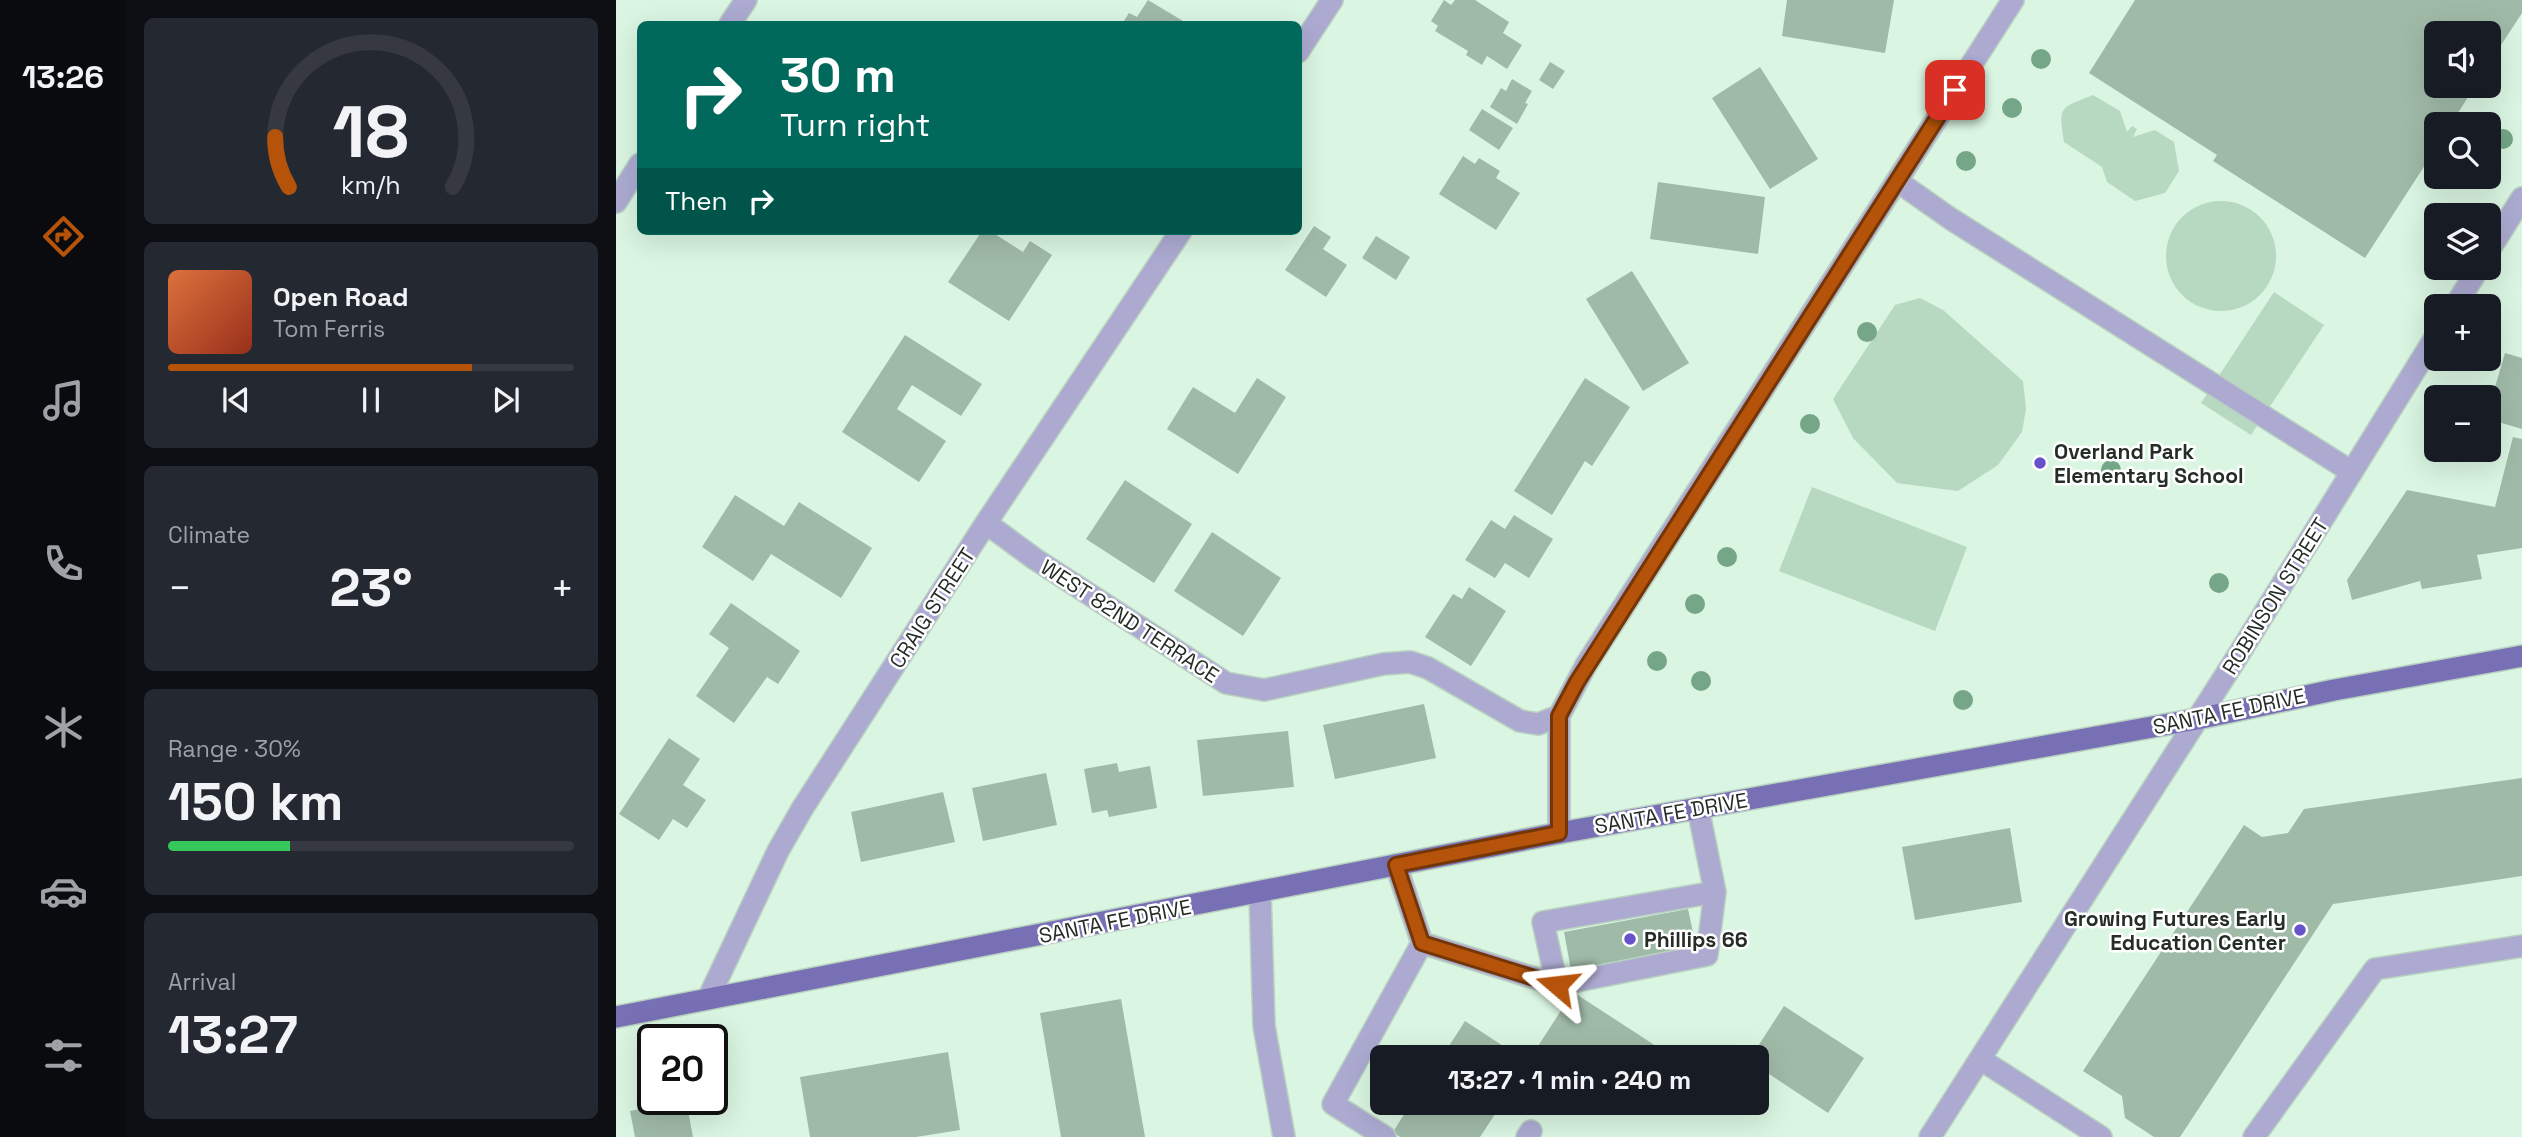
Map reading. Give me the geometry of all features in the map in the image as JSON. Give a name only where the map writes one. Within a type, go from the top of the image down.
[{"type":"main road","name":"SANTA FE DRIVE","points":[[616,1017],[1559,833],[2197,719],[2334,690],[2522,656]]},
{"type":"street","points":[[732,21],[746,0]]},
{"type":"street","points":[[1302,46],[1332,0]]},
{"type":"street","points":[[1559,833],[1559,716],[1586,665],[2013,0]]},
{"type":"street","points":[[616,202],[637,169]]},
{"type":"street","points":[[1897,181],[1946,216],[2352,472]]},
{"type":"street","points":[[2501,231],[2522,198]]},
{"type":"street","name":"CRAIG STREET","points":[[708,999],[778,851],[986,523],[1178,235]]},
{"type":"street","name":"ROBINSON STREET","points":[[1930,1137],[2197,719],[2424,355]]},
{"type":"street","name":"WEST 82ND TERRACE","points":[[986,523],[1035,559],[1226,683],[1264,690],[1383,664],[1410,662],[1427,668],[1520,721],[1538,724],[1559,716]]},
{"type":"street","points":[[1422,943],[1557,985],[1707,955],[1715,892],[1698,808]]},
{"type":"street","points":[[1385,1137],[1333,1104],[1422,943],[1396,865]]},
{"type":"street","points":[[1261,892],[1265,1026],[1284,1137]]},
{"type":"street","points":[[1557,985],[1543,922],[1715,892]]},
{"type":"street","points":[[2255,1137],[2375,969],[2522,946]]},
{"type":"street","points":[[1980,1059],[2101,1137]]},
{"type":"green space","points":[[2093,95],[2120,111],[2127,132],[2132,126],[2137,129],[2133,137],[2155,130],[2174,142],[2179,171],[2165,193],[2135,201],[2107,182],[2102,167],[2064,142],[2061,121],[2064,110]]},
{"type":"green space","points":[[2221,201],[2242,205],[2260,217],[2272,235],[2276,256],[2272,277],[2260,295],[2242,307],[2221,311],[2200,307],[2182,295],[2170,277],[2166,256],[2170,235],[2182,217],[2200,205]]},
{"type":"green space","points":[[2274,292],[2324,325],[2251,435],[2201,403]]},
{"type":"green space","points":[[1920,298],[1943,310],[2023,381],[2026,409],[2022,432],[1998,465],[1958,491],[1897,483],[1853,438],[1833,399],[1895,305]]},
{"type":"green space","points":[[1812,487],[1967,547],[1935,631],[1779,571]]},
{"type":"building","points":[[1148,0],[1183,21],[1124,21],[1129,13],[1137,17]]},
{"type":"building","points":[[1444,0],[1451,5],[1455,0],[1475,0],[1509,22],[1503,33],[1522,45],[1507,69],[1487,56],[1482,65],[1466,55],[1468,51],[1435,31],[1438,26],[1431,21]]},
{"type":"building","points":[[1787,0],[1894,0],[1885,53],[1782,36]]},
{"type":"building","points":[[2135,0],[2522,0],[2522,13],[2501,45],[2501,21],[2424,21],[2424,98],[2467,98],[2459,112],[2424,112],[2424,167],[2365,258],[2213,161],[2217,155],[2089,73]]},
{"type":"building","points":[[1550,62],[1565,71],[1553,89],[1539,80]]},
{"type":"building","points":[[1760,67],[1818,159],[1770,189],[1712,98]]},
{"type":"building","points":[[1512,79],[1532,91],[1517,124],[1490,107],[1501,88],[1506,91]]},
{"type":"building","points":[[1482,109],[1513,128],[1499,150],[1469,130]]},
{"type":"building","points":[[1463,156],[1475,164],[1479,158],[1500,171],[1496,178],[1520,193],[1496,230],[1439,194]]},
{"type":"building","points":[[1658,182],[1765,197],[1758,254],[1650,239]]},
{"type":"building","points":[[1314,226],[1331,237],[1323,249],[1347,265],[1326,297],[1285,270]]},
{"type":"building","points":[[979,235],[996,235],[1023,252],[1030,241],[1052,255],[1009,321],[948,282]]},
{"type":"building","points":[[1376,236],[1410,257],[1396,280],[1362,258]]},
{"type":"building","points":[[1632,271],[1689,363],[1643,391],[1586,299]]},
{"type":"building","points":[[905,335],[982,384],[961,416],[912,385],[897,409],[946,441],[919,482],[842,432]]},
{"type":"building","points":[[2505,353],[2522,358],[2522,429],[2501,423],[2501,385],[2496,385]]},
{"type":"building","points":[[1257,378],[1286,397],[1238,474],[1167,429],[1193,387],[1235,413]]},
{"type":"building","points":[[1585,378],[1630,407],[1592,466],[1585,461],[1552,515],[1514,491]]},
{"type":"building","points":[[2513,437],[2522,439],[2522,548],[2477,555],[2482,579],[2422,589],[2420,581],[2352,600],[2347,580],[2407,490],[2495,507]]},
{"type":"building","points":[[1125,480],[1192,524],[1154,583],[1086,539]]},
{"type":"building","points":[[735,495],[784,526],[799,502],[872,548],[841,598],[771,554],[753,581],[702,547]]},
{"type":"building","points":[[1514,515],[1553,539],[1529,578],[1505,563],[1495,578],[1465,560],[1491,520],[1505,529]]},
{"type":"building","points":[[1212,532],[1281,578],[1243,636],[1174,591]]},
{"type":"building","points":[[1469,587],[1506,611],[1471,666],[1425,637],[1453,594],[1462,599]]},
{"type":"building","points":[[731,603],[800,651],[778,684],[767,677],[734,723],[696,696],[729,648],[709,634]]},
{"type":"building","points":[[1424,704],[1436,758],[1335,779],[1323,725]]},
{"type":"building","points":[[1288,731],[1294,787],[1203,796],[1197,740]]},
{"type":"building","points":[[669,738],[700,759],[683,785],[706,800],[687,828],[673,819],[659,840],[619,814]]},
{"type":"building","points":[[1117,763],[1119,772],[1150,766],[1157,808],[1109,817],[1107,810],[1092,813],[1084,769]]},
{"type":"building","points":[[1046,773],[1057,825],[983,841],[972,788]]},
{"type":"building","points":[[2522,778],[2522,876],[2333,904],[2180,1137],[2154,1137],[2125,1118],[2122,1096],[2083,1071],[2244,825],[2262,837],[2288,833],[2304,809]]},
{"type":"building","points":[[943,792],[955,842],[861,862],[851,812]]},
{"type":"building","points":[[2010,828],[2022,902],[1915,920],[1902,847]]},
{"type":"building","name":"Phillips 66","points":[[1688,909],[1696,946],[1571,970],[1564,932]]},
{"type":"building","points":[[1573,992],[1654,1045],[1539,1045]]},
{"type":"building","points":[[1121,999],[1145,1137],[1061,1137],[1040,1013]]},
{"type":"building","points":[[1784,1006],[1864,1058],[1828,1113],[1769,1074],[1769,1045],[1759,1045]]},
{"type":"building","points":[[1465,1021],[1502,1045],[1450,1045]]},
{"type":"building","points":[[948,1052],[960,1130],[916,1137],[810,1137],[800,1077]]},
{"type":"building","points":[[637,1110],[637,1115],[689,1115],[693,1137],[635,1137],[630,1111]]},
{"type":"building","points":[[1404,1115],[1494,1115],[1480,1137],[1400,1137],[1393,1132]]},
{"type":"place","name":"Overland Park Elementary School","points":[[2040,463]]},
{"type":"place","name":"Growing Futures Early Education Center","points":[[2300,930]]},
{"type":"place","name":"Phillips 66","points":[[1630,939]]},
{"type":"route","points":[[1557,985],[1422,943],[1396,865],[1559,833],[1559,716],[1586,665],[1955,90]]}]
